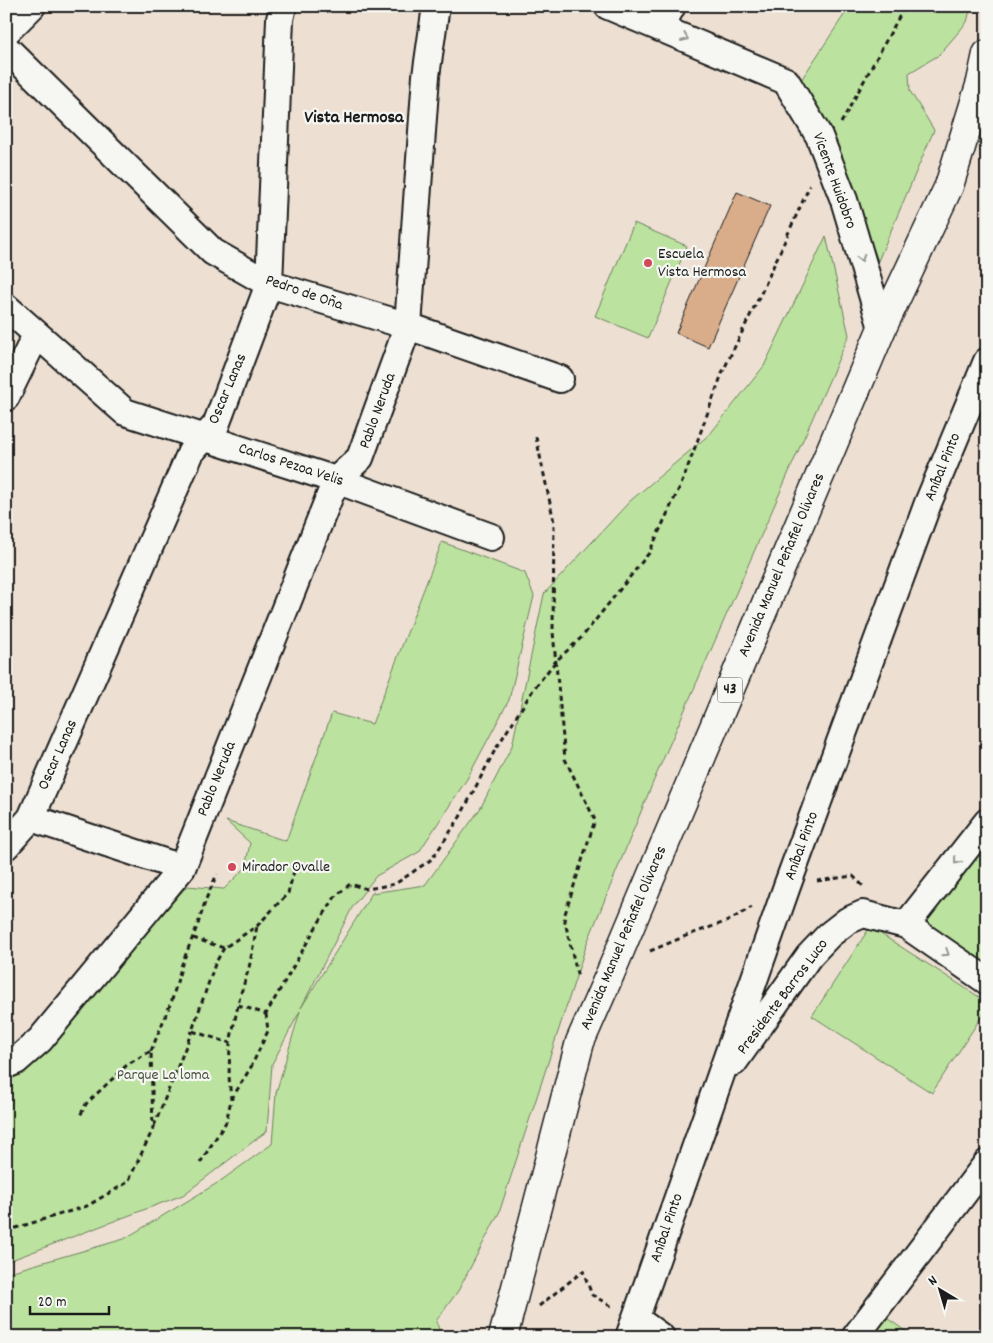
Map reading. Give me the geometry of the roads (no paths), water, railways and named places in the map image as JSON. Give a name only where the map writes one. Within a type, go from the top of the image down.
[{"type":"main road","name":"Avenida Manuel Peñafiel Olivares","points":[[506,1327],[580,1042],[882,328],[949,186],[981,82],[987,54]]},
{"type":"street","points":[[6,32],[32,6]]},
{"type":"street","name":"Oscar Lanas","points":[[6,846],[31,818],[191,452],[216,425],[270,284],[282,6]]},
{"type":"street","name":"Pablo Neruda","points":[[6,1065],[16,1060],[40,1040],[182,868],[336,480],[360,458],[408,326],[426,76],[436,6]]},
{"type":"street","name":"Vicente Huidobro","points":[[608,6],[666,17],[786,81],[820,136],[844,200],[882,328]]},
{"type":"street","name":"Pedro de Oña","points":[[6,48],[213,252],[270,284],[408,326],[560,379]]},
{"type":"street","name":"Carlos Pezoa Velis","points":[[6,307],[125,412],[336,480],[491,537]]},
{"type":"street","points":[[6,397],[36,334]]},
{"type":"street","name":"Aníbal Pinto","points":[[632,1328],[790,876],[924,512],[987,360]]},
{"type":"street","points":[[31,818],[182,868]]},
{"type":"street","points":[[906,926],[987,822]]},
{"type":"street","name":"Presidente Barros Luco","points":[[715,1088],[809,956],[829,935],[847,921],[863,914],[906,926],[987,981]]},
{"type":"street","points":[[855,1337],[987,1162]]},
{"type":"street","points":[[632,1328],[661,1337]]},
{"type":"place","name":"Escuela Vista Hermosa","points":[[648,263]]},
{"type":"place","name":"Mirador Ovalle","points":[[232,867]]},
{"type":"district","name":"Vista Hermosa","points":[[354,118]]},
{"type":"park label","name":"Parque La loma","points":[[163,1075]]}]
